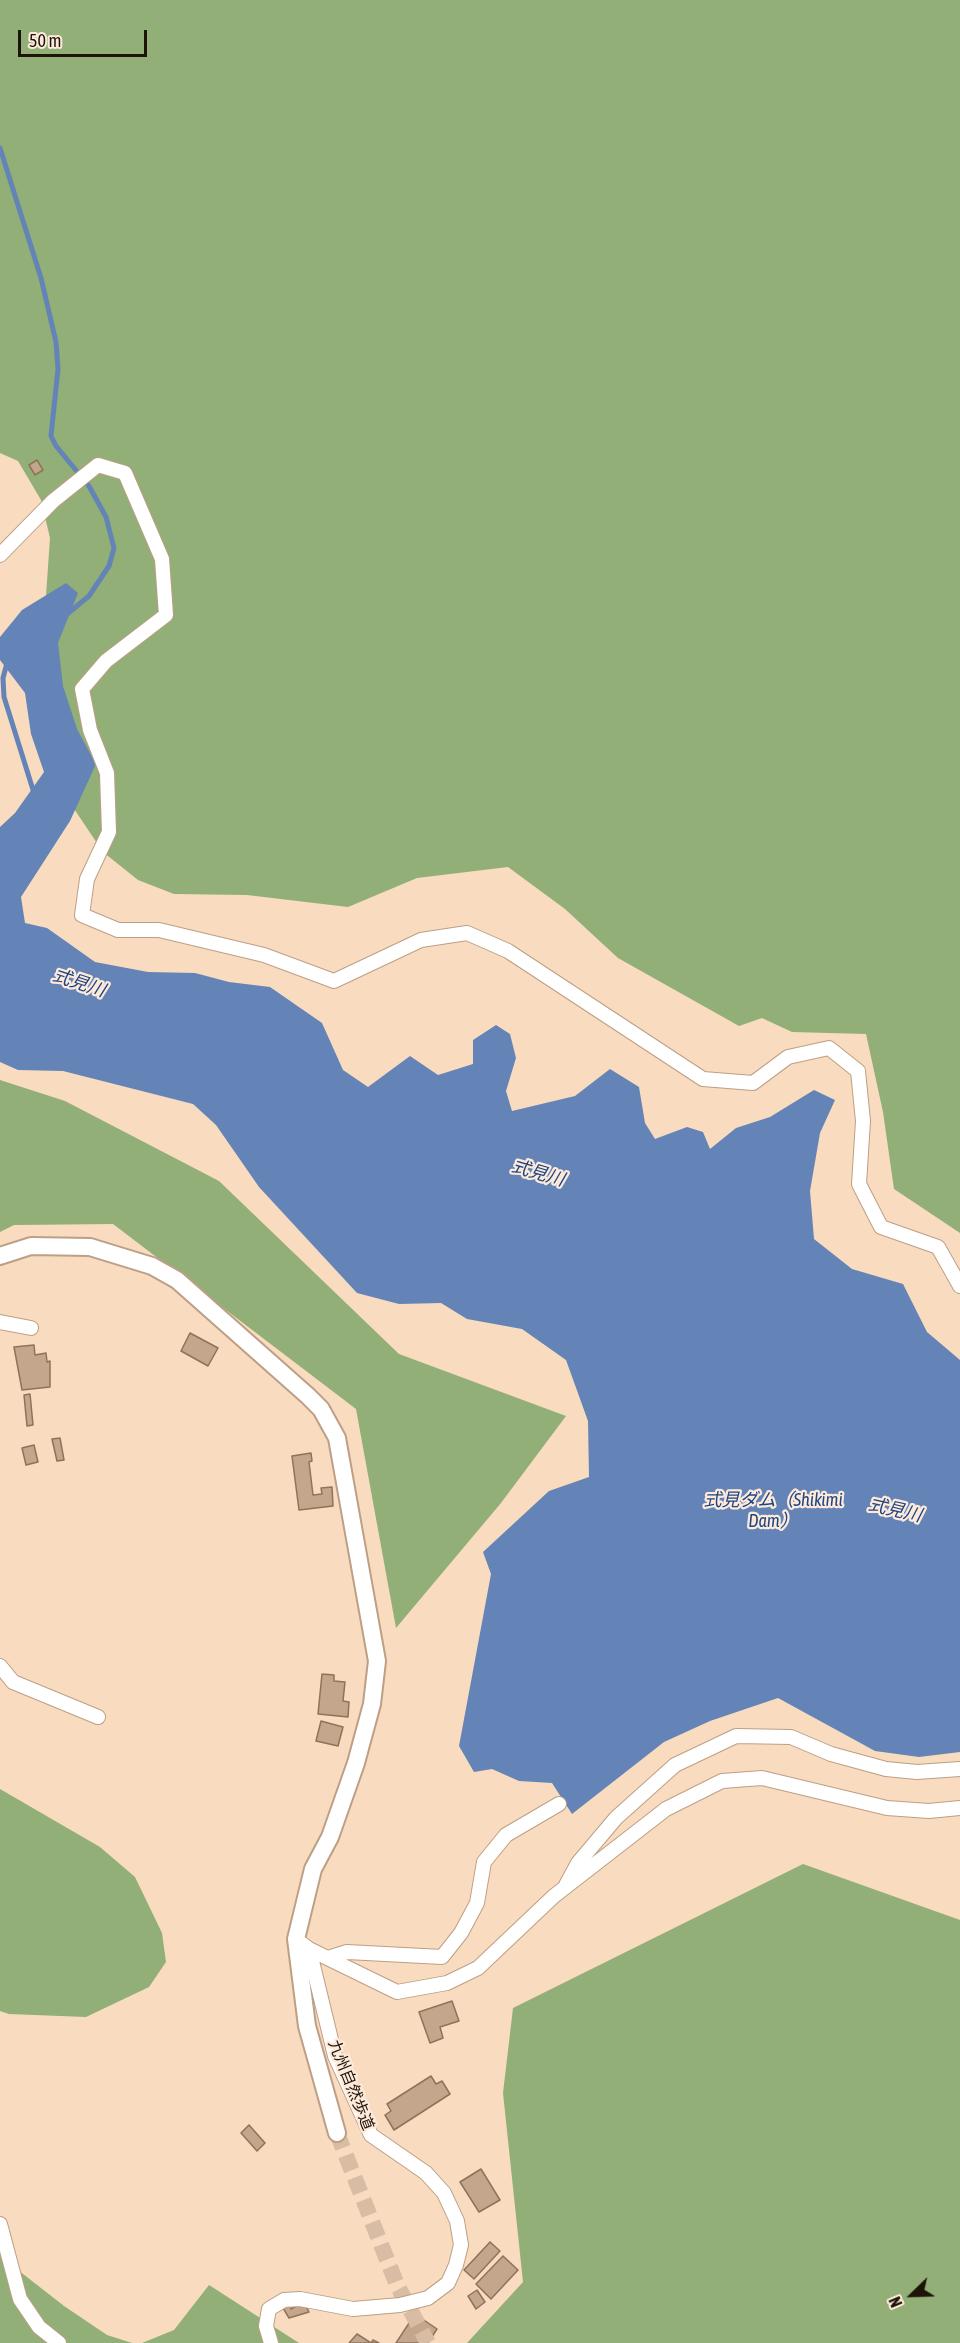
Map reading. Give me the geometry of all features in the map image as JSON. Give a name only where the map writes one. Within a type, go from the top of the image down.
[{"type":"street","points":[[0,555],[52,501],[98,465],[125,473],[162,559],[166,615],[106,661],[82,689],[90,730],[107,773],[109,832],[87,879],[82,915],[118,930],[159,930],[264,955],[334,981],[421,940],[467,933],[508,951],[703,1079],[753,1083],[788,1057],[829,1048],[858,1071],[863,1121],[859,1184],[881,1227],[938,1247],[960,1286]]},
{"type":"street","points":[[0,1256],[31,1246],[90,1247],[152,1266],[177,1280],[308,1396],[321,1409],[337,1438],[377,1661],[372,1704],[356,1763],[330,1837],[313,1869],[303,1944],[307,2026],[337,2133]]},
{"type":"street","points":[[0,1322],[31,1328]]},
{"type":"street","points":[[0,1666],[13,1682],[98,1717]]},
{"type":"street","points":[[563,1889],[578,1863],[616,1818],[675,1765],[736,1736],[791,1737],[831,1754],[886,1769],[917,1772],[960,1769]]},
{"type":"street","points":[[303,1944],[397,1992],[447,1983],[478,1968],[563,1889],[666,1809],[722,1781],[762,1778],[887,1808],[928,1811],[960,1808]]},
{"type":"street","points":[[328,1958],[346,1952],[442,1957],[461,1934],[477,1904],[484,1862],[506,1835],[559,1804]]},
{"type":"street","name":"九州自然歩道","points":[[271,2343],[266,2326],[269,2309],[284,2300],[300,2298],[353,2309],[400,2305],[428,2298],[447,2283],[456,2265],[460,2245],[458,2221],[444,2193],[426,2173],[370,2135],[335,2056],[303,1944]]},
{"type":"street","points":[[0,2224],[20,2299],[39,2327],[60,2343]]},
{"type":"green space","points":[[0,0],[960,0],[960,1233],[894,1189],[883,1112],[866,1034],[792,1032],[762,1018],[739,1026],[618,958],[565,909],[508,867],[417,878],[348,907],[247,895],[174,894],[138,880],[103,852],[56,782],[38,711],[50,538],[41,500],[18,461],[0,453]]},
{"type":"green space","points":[[0,1080],[65,1101],[219,1181],[399,1354],[566,1416],[501,1503],[396,1628],[356,1409],[113,1224],[14,1225],[0,1232]]},
{"type":"green space","points":[[0,1789],[100,1847],[135,1877],[162,1933],[166,1962],[149,1987],[86,2017],[9,2014],[0,2011]]},
{"type":"green space","points":[[803,1864],[960,1920],[960,2343],[467,2343],[523,2282],[503,2093],[513,2008]]},
{"type":"green space","points":[[0,2256],[64,2306],[107,2335],[132,2343],[0,2343]]},
{"type":"green space","points":[[209,2285],[299,2343],[142,2343],[174,2330]]},
{"type":"water","name":"式見ダム（Shikimi Dam）","points":[[66,583],[78,593],[58,643],[63,686],[77,729],[96,764],[70,821],[21,897],[25,923],[47,928],[95,962],[148,972],[195,973],[229,982],[270,987],[322,1023],[343,1070],[368,1087],[410,1056],[438,1075],[473,1064],[473,1040],[496,1025],[510,1034],[516,1058],[506,1091],[512,1111],[575,1096],[610,1069],[639,1087],[645,1123],[655,1139],[687,1127],[703,1132],[710,1149],[736,1128],[770,1117],[814,1090],[835,1100],[820,1133],[810,1191],[814,1239],[852,1269],[903,1284],[927,1332],[960,1360],[960,1752],[919,1757],[875,1751],[778,1698],[710,1721],[664,1742],[572,1814],[552,1783],[519,1781],[492,1769],[474,1772],[459,1746],[491,1574],[483,1552],[549,1491],[589,1477],[588,1421],[566,1360],[522,1329],[467,1319],[441,1303],[399,1304],[357,1293],[259,1187],[216,1125],[193,1104],[63,1071],[18,1070],[0,1062],[0,827],[15,813],[44,772],[31,734],[25,693],[0,660],[0,637],[22,610]]},
{"type":"building","points":[[37,460],[43,470],[35,475],[29,465]]},
{"type":"building","points":[[190,1333],[218,1348],[208,1366],[181,1351]]},
{"type":"building","points":[[34,1345],[35,1355],[46,1353],[47,1362],[50,1361],[50,1387],[22,1390],[14,1347]]},
{"type":"building","points":[[30,1394],[33,1425],[27,1426],[24,1395]]},
{"type":"building","points":[[60,1438],[64,1460],[57,1461],[52,1439]]},
{"type":"building","points":[[34,1445],[38,1462],[26,1465],[22,1448]]},
{"type":"building","points":[[311,1453],[312,1461],[309,1462],[313,1495],[322,1494],[321,1488],[332,1487],[333,1506],[299,1510],[292,1456]]},
{"type":"building","points":[[322,1674],[334,1675],[334,1681],[345,1682],[343,1701],[349,1702],[348,1717],[318,1714]]},
{"type":"building","points":[[321,1721],[343,1727],[338,1746],[316,1741]]},
{"type":"building","points":[[452,2001],[459,2021],[440,2027],[443,2038],[430,2043],[419,2012]]},
{"type":"building","points":[[431,2076],[436,2084],[442,2081],[450,2094],[394,2130],[385,2115],[391,2111],[387,2104]]},
{"type":"building","points":[[249,2125],[265,2143],[257,2151],[241,2133]]},
{"type":"building","points":[[481,2169],[500,2200],[479,2212],[460,2182]]},
{"type":"building","points":[[490,2242],[500,2251],[474,2279],[464,2270]]},
{"type":"building","points":[[503,2256],[518,2270],[491,2299],[476,2284]]},
{"type":"building","points":[[477,2290],[485,2302],[476,2309],[468,2296]]},
{"type":"building","points":[[289,2304],[291,2309],[305,2304],[309,2312],[289,2318],[283,2308]]},
{"type":"building","points":[[415,2314],[437,2329],[428,2343],[396,2343]]},
{"type":"building","points":[[357,2334],[371,2343],[349,2343]]},
{"type":"waterway","points":[[0,148],[41,278],[56,342],[58,369],[51,436],[56,446],[89,486],[106,517],[114,548],[109,566],[89,596],[66,615]]},
{"type":"waterway","points":[[7,663],[3,678],[4,697],[34,793]]},
{"type":"tunnel","points":[[337,2133],[397,2285],[428,2343]]},
{"type":"water label","name":"式見川","points":[[79,983]]},
{"type":"water label","name":"式見川","points":[[538,1173]]},
{"type":"water label","name":"式見川","points":[[895,1510]]}]
